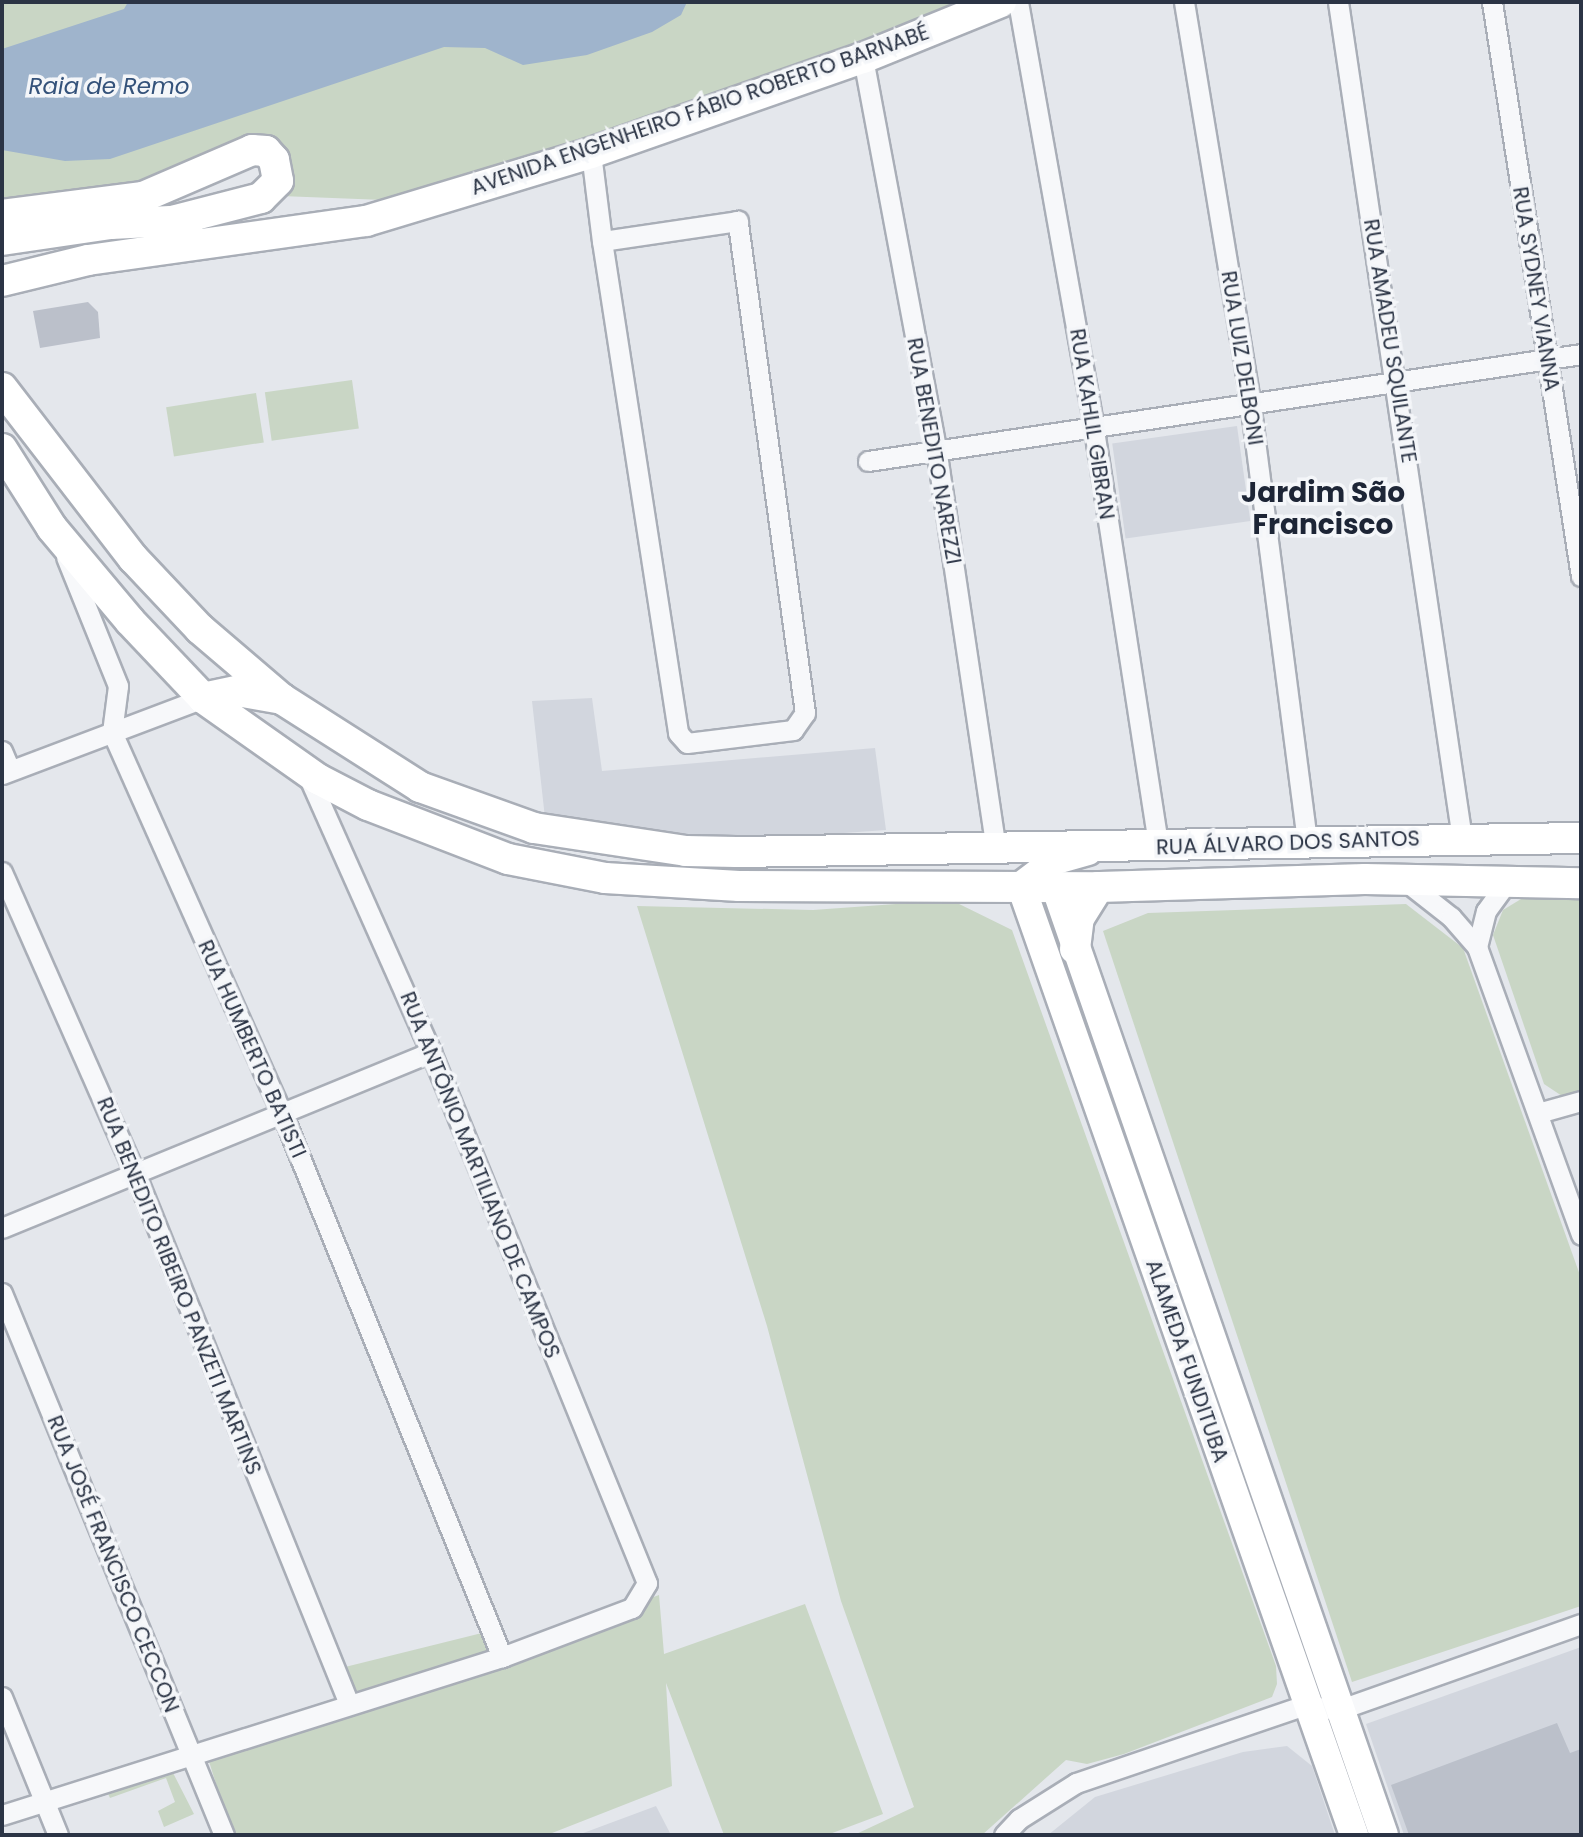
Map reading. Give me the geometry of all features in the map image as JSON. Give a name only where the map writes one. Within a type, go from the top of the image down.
[{"type":"main road","name":"AVENIDA ENGENHEIRO FÁBIO ROBERTO BARNABÉ","points":[[396,209],[591,153],[863,58],[1001,2]]},
{"type":"main road","points":[[2,215],[144,197],[252,150],[266,151],[274,160],[278,181],[261,198],[172,221]]},
{"type":"main road","points":[[2,240],[172,221],[396,209]]},
{"type":"main road","points":[[2,281],[88,260],[345,227],[396,209]]},
{"type":"main road","name":"RUA ÁLVARO DOS SANTOS","points":[[2,388],[134,558],[200,629],[282,699],[393,773],[498,817],[565,835],[736,852],[984,845],[1159,848],[1307,840],[1581,838]]},
{"type":"main road","points":[[2,449],[52,528],[130,621],[203,698],[306,771],[368,805],[508,859],[606,878],[739,886],[985,885],[1038,881],[1098,887],[1403,879],[1581,883]]},
{"type":"main road","points":[[203,698],[237,691],[282,699]]},
{"type":"main road","points":[[984,845],[1038,881]]},
{"type":"main road","points":[[1038,881],[1102,847]]},
{"type":"main road","points":[[736,852],[739,886]]},
{"type":"main road","name":"ALAMEDA FUNDITUBA","points":[[1038,881],[1075,949],[1338,1710],[1384,1835]]},
{"type":"main road","name":"ALAMEDA FUNDITUBA","points":[[1038,881],[1053,974],[1306,1705],[1354,1835]]},
{"type":"main road","points":[[985,885],[1023,916],[1053,974]]},
{"type":"main road","points":[[1075,949],[1079,918],[1098,887]]},
{"type":"street","name":"RUA KAHLIL GIBRAN","points":[[1018,2],[1094,430],[1159,848]]},
{"type":"street","name":"RUA LUIZ DELBONI","points":[[1184,2],[1250,402],[1307,840]]},
{"type":"street","name":"RUA AMADEU SQUILANTE","points":[[1338,2],[1397,380],[1455,806],[1462,839]]},
{"type":"street","name":"RUA SYDNEY VIANNA","points":[[1492,2],[1581,576]]},
{"type":"street","name":"RUA BENEDITO NAREZZI","points":[[863,58],[936,448],[984,845]]},
{"type":"street","points":[[591,153],[602,241],[678,733],[687,743],[793,730],[806,713],[738,221],[602,241]]},
{"type":"street","points":[[868,461],[936,448],[1094,430],[1250,402],[1581,354]]},
{"type":"street","points":[[52,528],[118,686],[113,732]]},
{"type":"street","points":[[2,751],[6,772],[203,698]]},
{"type":"street","name":"RUA HUMBERTO BATISTI","points":[[113,732],[282,1113],[502,1657]]},
{"type":"street","name":"RUA ANTÔNIO MARTILIANO DE CAMPOS","points":[[306,771],[431,1052],[647,1583],[632,1608],[502,1657]]},
{"type":"street","name":"RUA BENEDITO RIBEIRO PANZETI MARTINS","points":[[2,872],[135,1173],[349,1704]]},
{"type":"street","points":[[1403,879],[1451,917],[1477,947],[1581,1235]]},
{"type":"street","points":[[1477,947],[1486,911],[1508,881]]},
{"type":"street","points":[[2,1228],[431,1052]]},
{"type":"street","points":[[1538,1113],[1581,1101]]},
{"type":"street","name":"RUA JOSÉ FRANCISCO CECCON","points":[[2,1293],[225,1835]]},
{"type":"street","points":[[1004,1835],[1019,1819],[1076,1783],[1306,1705],[1338,1710],[1581,1624]]},
{"type":"street","points":[[2,1815],[191,1752],[502,1657]]},
{"type":"street","points":[[2,1697],[58,1835]]},
{"type":"shaded area","points":[[1237,426],[1250,521],[1126,539],[1112,444]]},
{"type":"shaded area","points":[[592,698],[602,771],[875,748],[886,830],[745,840],[545,818],[532,701]]},
{"type":"shaded area","points":[[1581,1647],[1581,1835],[1404,1835],[1366,1724]]},
{"type":"shaded area","points":[[1287,1746],[1312,1766],[1335,1835],[1048,1835],[1095,1797],[1243,1752]]},
{"type":"shaded area","points":[[656,1806],[671,1835],[578,1835]]},
{"type":"green space","points":[[2,2],[965,2],[691,108],[384,200],[281,196],[285,155],[2,209]]},
{"type":"green space","points":[[352,380],[359,429],[272,441],[265,392]]},
{"type":"green space","points":[[256,393],[264,442],[174,457],[166,407]]},
{"type":"green space","points":[[1526,896],[1581,897],[1581,1096],[1568,1100],[1544,1084],[1493,935],[1503,910]]},
{"type":"green space","points":[[951,900],[1012,930],[1276,1666],[1277,1684],[1272,1697],[1124,1754],[1087,1764],[1066,1760],[982,1835],[854,1835],[914,1807],[841,1601],[767,1326],[637,906],[813,910]]},
{"type":"green space","points":[[1406,904],[1463,948],[1581,1278],[1581,1606],[1352,1682],[1103,931],[1148,913]]},
{"type":"green space","points":[[659,1595],[664,1654],[805,1604],[883,1814],[827,1835],[724,1835],[666,1683],[672,1786],[547,1835],[232,1835],[207,1755]]},
{"type":"green space","points":[[486,1632],[493,1652],[350,1701],[337,1669]]},
{"type":"green space","points":[[169,1765],[194,1814],[164,1827],[158,1811],[175,1802],[166,1778],[110,1798],[105,1787]]},
{"type":"water","name":"Raia de Remo","points":[[128,2],[687,2],[681,15],[652,32],[587,55],[523,65],[485,48],[444,47],[110,159],[65,161],[2,150],[2,49],[124,9]]},
{"type":"building","points":[[88,302],[98,312],[100,338],[40,348],[33,311]]},
{"type":"building","points":[[1557,1723],[1570,1753],[1581,1749],[1581,1835],[1409,1835],[1391,1785]]},
{"type":"district","name":"Jardim São Francisco","points":[[1323,509]]}]
